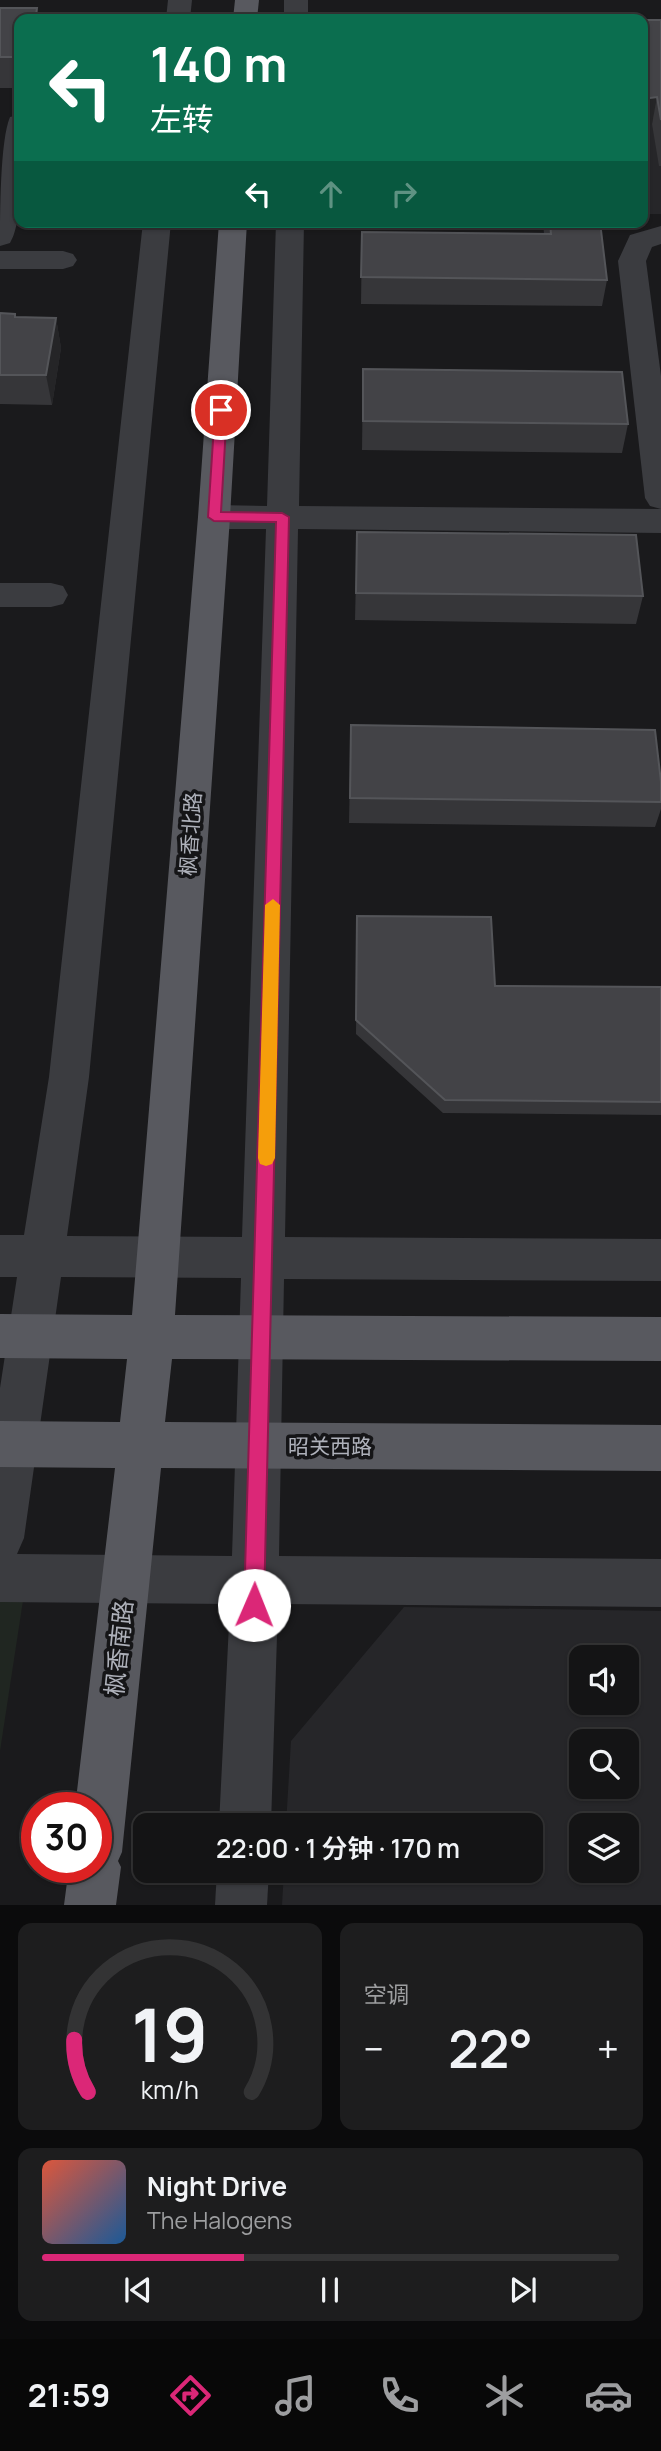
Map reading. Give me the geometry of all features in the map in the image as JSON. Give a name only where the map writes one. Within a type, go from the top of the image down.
[{"type":"main road","name":"枫香北路","points":[[141,1444],[152,1335],[214,517],[233,228]]},
{"type":"main road","points":[[15,1336],[661,1339]]},
{"type":"main road","name":"昭关西路","points":[[7,1444],[661,1448]]},
{"type":"main road","name":"枫香南路","points":[[103,1792],[141,1444]]},
{"type":"main road","points":[[90,1905],[92,1883]]},
{"type":"street","points":[[0,237],[14,153]]},
{"type":"street","points":[[0,1538],[15,1336],[42,1256],[69,1077],[156,228]]},
{"type":"street","points":[[245,1813],[262,1337],[290,228]]},
{"type":"street","points":[[661,235],[640,241],[632,261],[661,498]]},
{"type":"street","points":[[0,260],[63,260]]},
{"type":"street","points":[[214,517],[661,521]]},
{"type":"street","points":[[0,595],[51,595]]},
{"type":"street","points":[[0,1256],[661,1260]]},
{"type":"street","points":[[0,1578],[661,1583]]},
{"type":"street","points":[[241,1905],[242,1883]]},
{"type":"shaded area","points":[[648,118],[661,118],[661,214],[648,214]]},
{"type":"shaded area","points":[[0,1594],[24,1594],[0,1751]]},
{"type":"shaded area","points":[[404,1607],[661,1611],[661,1905],[282,1905],[283,1883],[543,1883],[543,1813],[287,1813],[291,1741]]},
{"type":"building","points":[[0,8],[37,8],[36,14],[14,14],[14,57],[0,57]]},
{"type":"building","points":[[648,20],[661,20],[661,120],[657,97],[648,98]]},
{"type":"building","points":[[550,228],[601,228],[607,280],[361,277],[362,232],[551,234]]},
{"type":"building","points":[[0,313],[15,314],[15,317],[56,318],[46,375],[0,375]]},
{"type":"building","points":[[363,369],[622,372],[628,424],[363,421]]},
{"type":"building","points":[[357,532],[636,535],[643,596],[356,593]]},
{"type":"building","points":[[351,725],[655,730],[661,802],[350,798]]},
{"type":"building","points":[[357,916],[491,917],[495,986],[661,987],[661,1102],[445,1100],[356,1020]]},
{"type":"slow traffic","points":[[266,1158],[273,905]]},
{"type":"route","points":[[221,410],[214,517],[282,517],[254,1605]]}]
